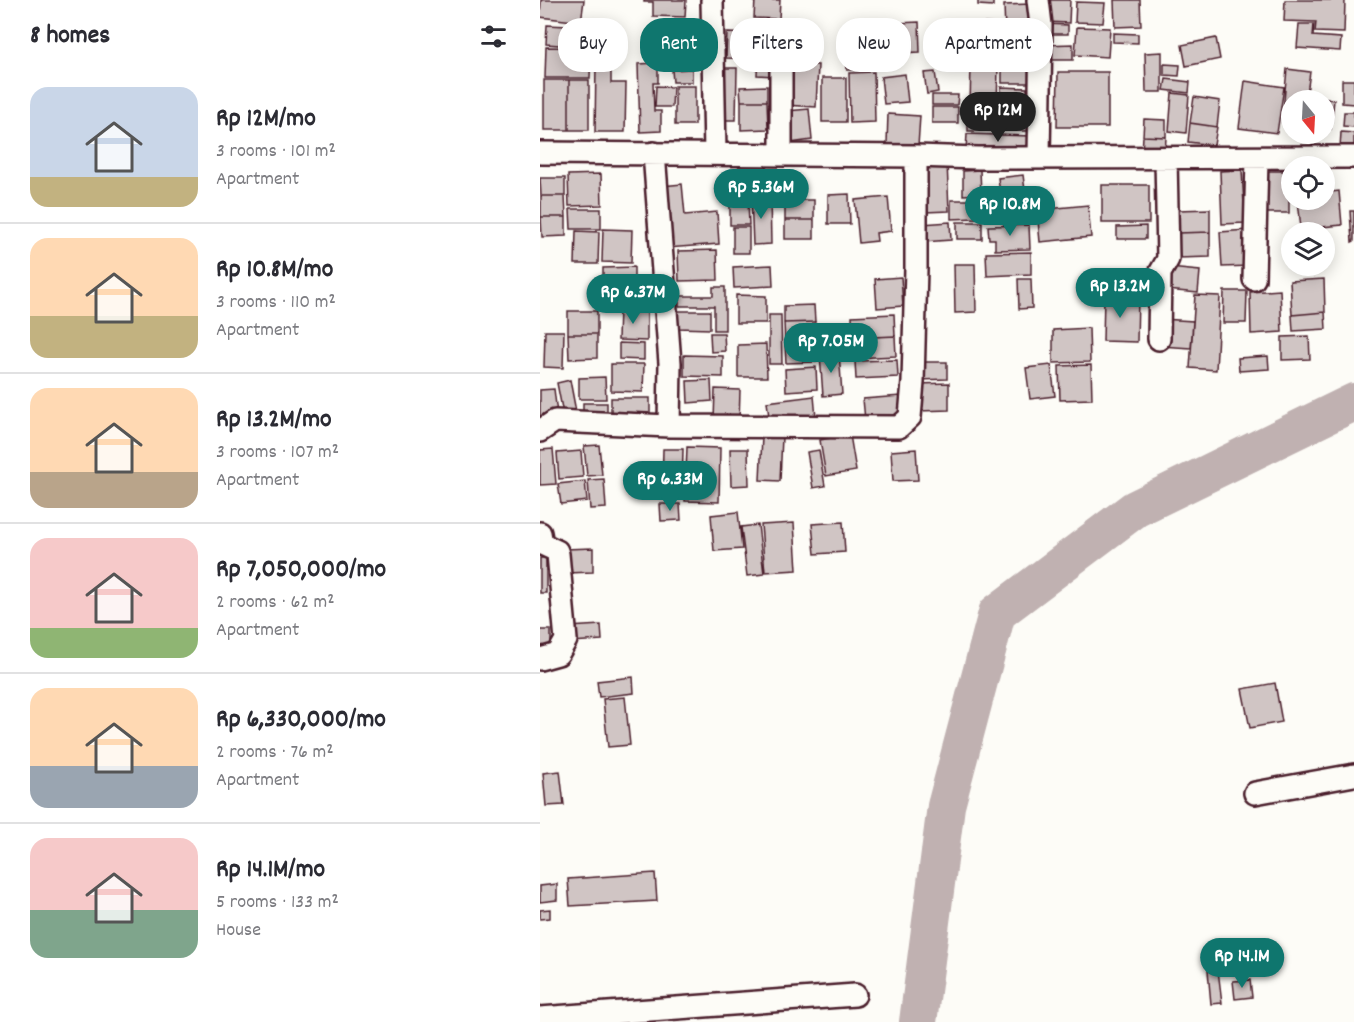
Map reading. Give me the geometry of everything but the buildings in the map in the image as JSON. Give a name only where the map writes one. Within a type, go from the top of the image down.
[{"type":"street","points":[[712,0],[715,153]]},
{"type":"street","points":[[1038,0],[1041,25],[1039,157]]},
{"type":"street","points":[[781,72],[781,155]]},
{"type":"street","points":[[540,153],[715,153],[978,158],[1354,157]]},
{"type":"street","points":[[654,153],[670,363],[669,426]]},
{"type":"street","points":[[540,431],[555,421],[669,426],[903,425],[910,417],[913,382],[916,156]]},
{"type":"street","points":[[1159,339],[1160,273],[1167,260],[1166,158]]},
{"type":"street","points":[[1254,279],[1257,159]]},
{"type":"street","points":[[540,534],[542,544],[558,554],[566,640],[558,654],[540,659]]},
{"type":"street","points":[[1255,793],[1354,775]]},
{"type":"street","points":[[540,1018],[855,995]]},
{"type":"waterway","points":[[918,1022],[946,806],[997,613],[1135,509],[1354,402]]}]
